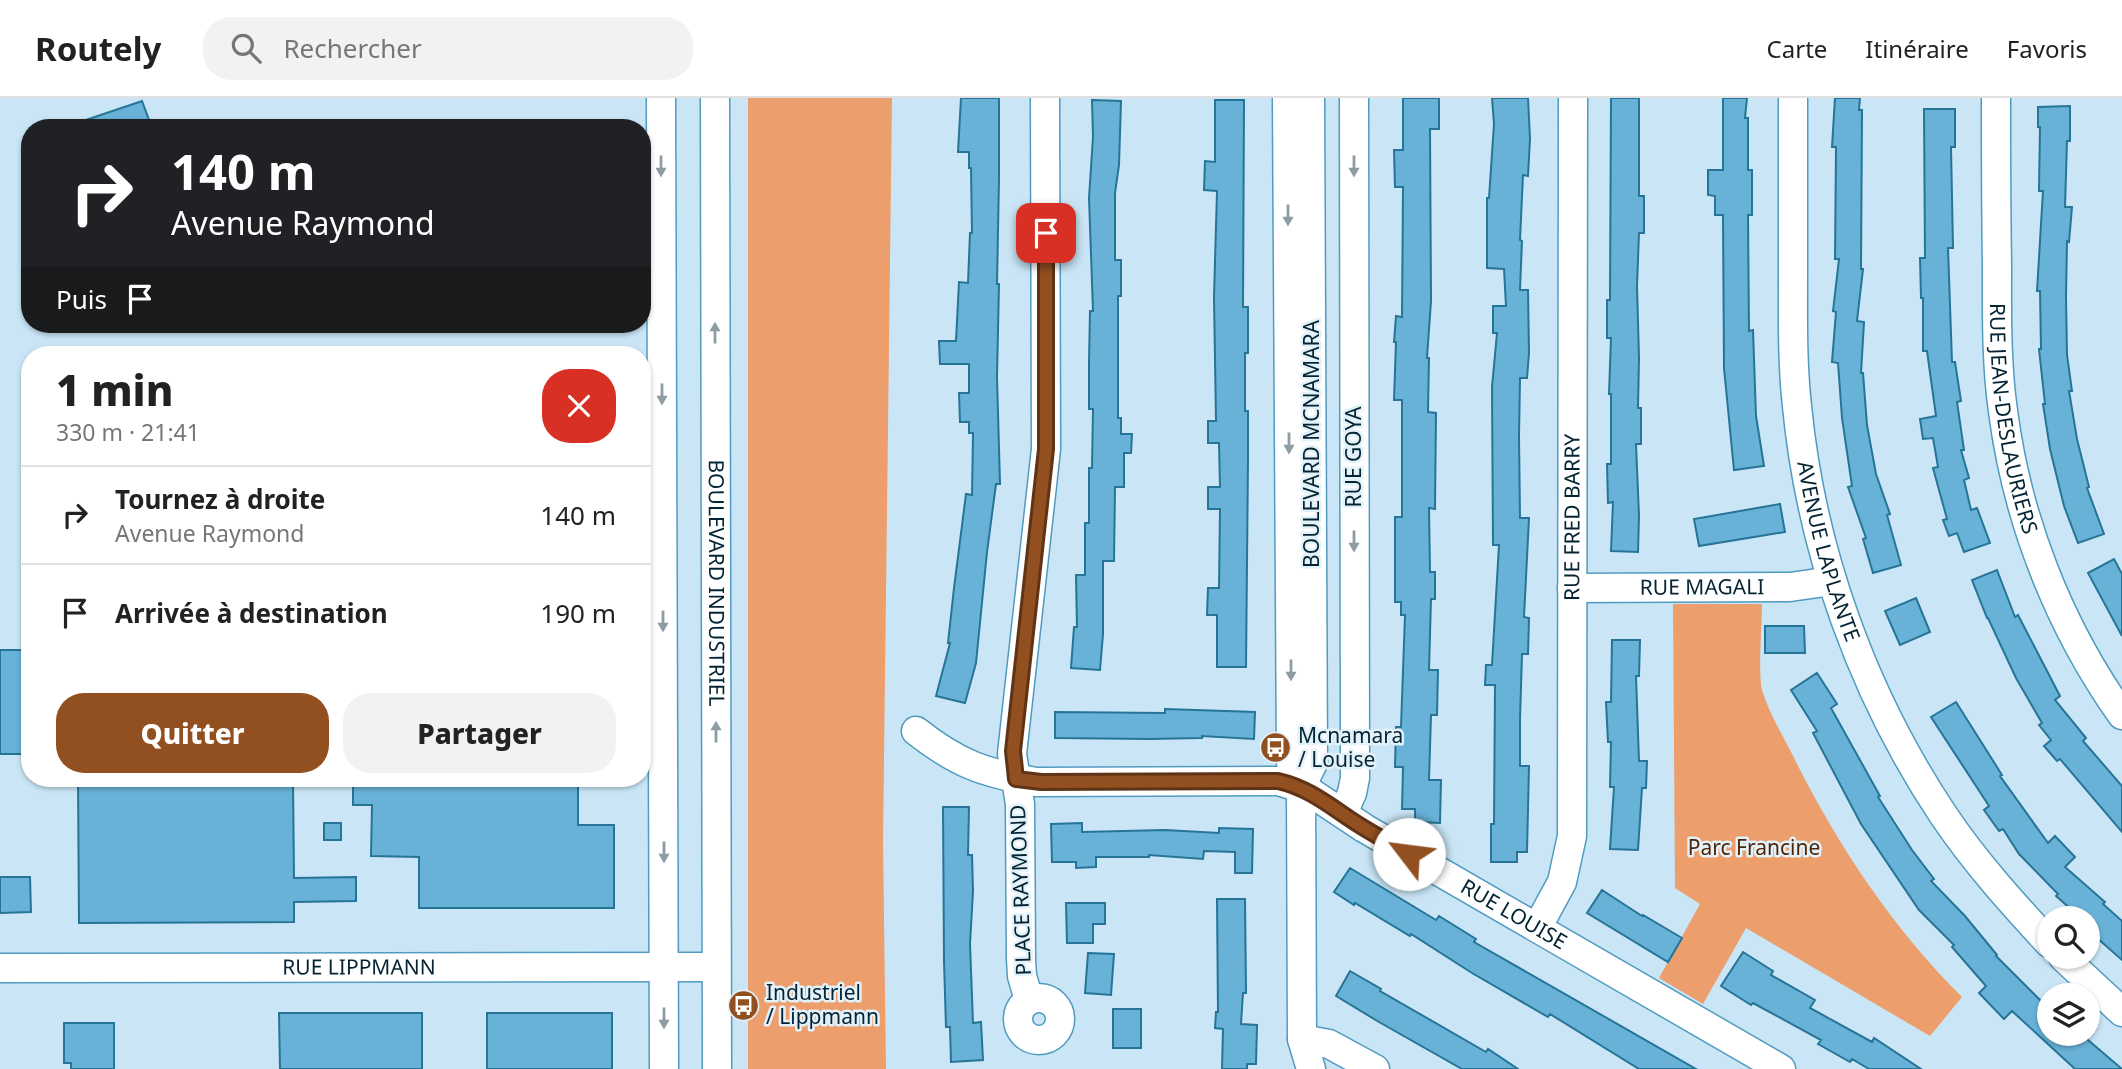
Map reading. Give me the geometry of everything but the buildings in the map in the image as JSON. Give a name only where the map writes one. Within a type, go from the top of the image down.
[{"type":"street","points":[[661,98],[664,1069]]},
{"type":"street","name":"BOULEVARD INDUSTRIEL","points":[[715,98],[717,1069]]},
{"type":"street","name":"PLACE RAYMOND","points":[[1029,1000],[1022,976],[1020,804],[1013,751],[1046,449],[1045,98]]},
{"type":"street","name":"BOULEVARD MCNAMARA","points":[[1287,98],[1291,763],[1301,787],[1302,1039],[1311,1069]]},
{"type":"street","name":"BOULEVARD MCNAMARA","points":[[1301,787],[1313,763],[1310,98]]},
{"type":"street","name":"RUE GOYA","points":[[1343,813],[1355,778],[1354,98]]},
{"type":"street","name":"RUE FRED BARRY","points":[[1537,928],[1562,882],[1572,836],[1573,98]]},
{"type":"street","name":"AVENUE LAPLANTE","points":[[1793,98],[1795,387],[1807,472],[1832,581],[1861,660],[1927,790],[1978,862],[2037,929]]},
{"type":"street","name":"RUE JEAN-DESLAURIERS","points":[[1996,98],[1997,345],[2003,413],[2011,457],[2028,523],[2051,587],[2081,649],[2122,715]]},
{"type":"street","name":"RUE MAGALI","points":[[1572,588],[1790,587],[1832,581]]},
{"type":"street","name":"RUE LOUISE","points":[[916,731],[967,765],[1016,779],[1041,782],[1278,781],[1301,787],[1781,1069]]},
{"type":"street","name":"RUE LIPPMANN","points":[[0,968],[716,967]]},
{"type":"street","points":[[2076,969],[2122,1012]]},
{"type":"street","points":[[1302,1039],[1329,1044],[1375,1069]]},
{"type":"street","name":"BOULEVARD MCNAMARA","points":[[1292,1069],[1302,1039]]},
{"type":"green space","points":[[748,98],[892,98],[883,842],[886,1069],[748,1069]]},
{"type":"green space","name":"Parc Francine","points":[[1673,604],[1762,604],[1761,683],[1765,699],[1778,726],[1831,826],[1870,886],[1913,943],[1962,997],[1930,1036],[1746,928],[1703,1004],[1659,978],[1700,904],[1675,888]]},
{"type":"place","name":"Mcnamara / Louise","points":[[1275,748]]},
{"type":"place","name":"Industriel / Lippmann","points":[[743,1005]]},
{"type":"route","points":[[1046,233],[1046,449],[1013,751],[1016,779],[1041,782],[1278,781],[1301,787],[1314,794],[1409,854]]}]
